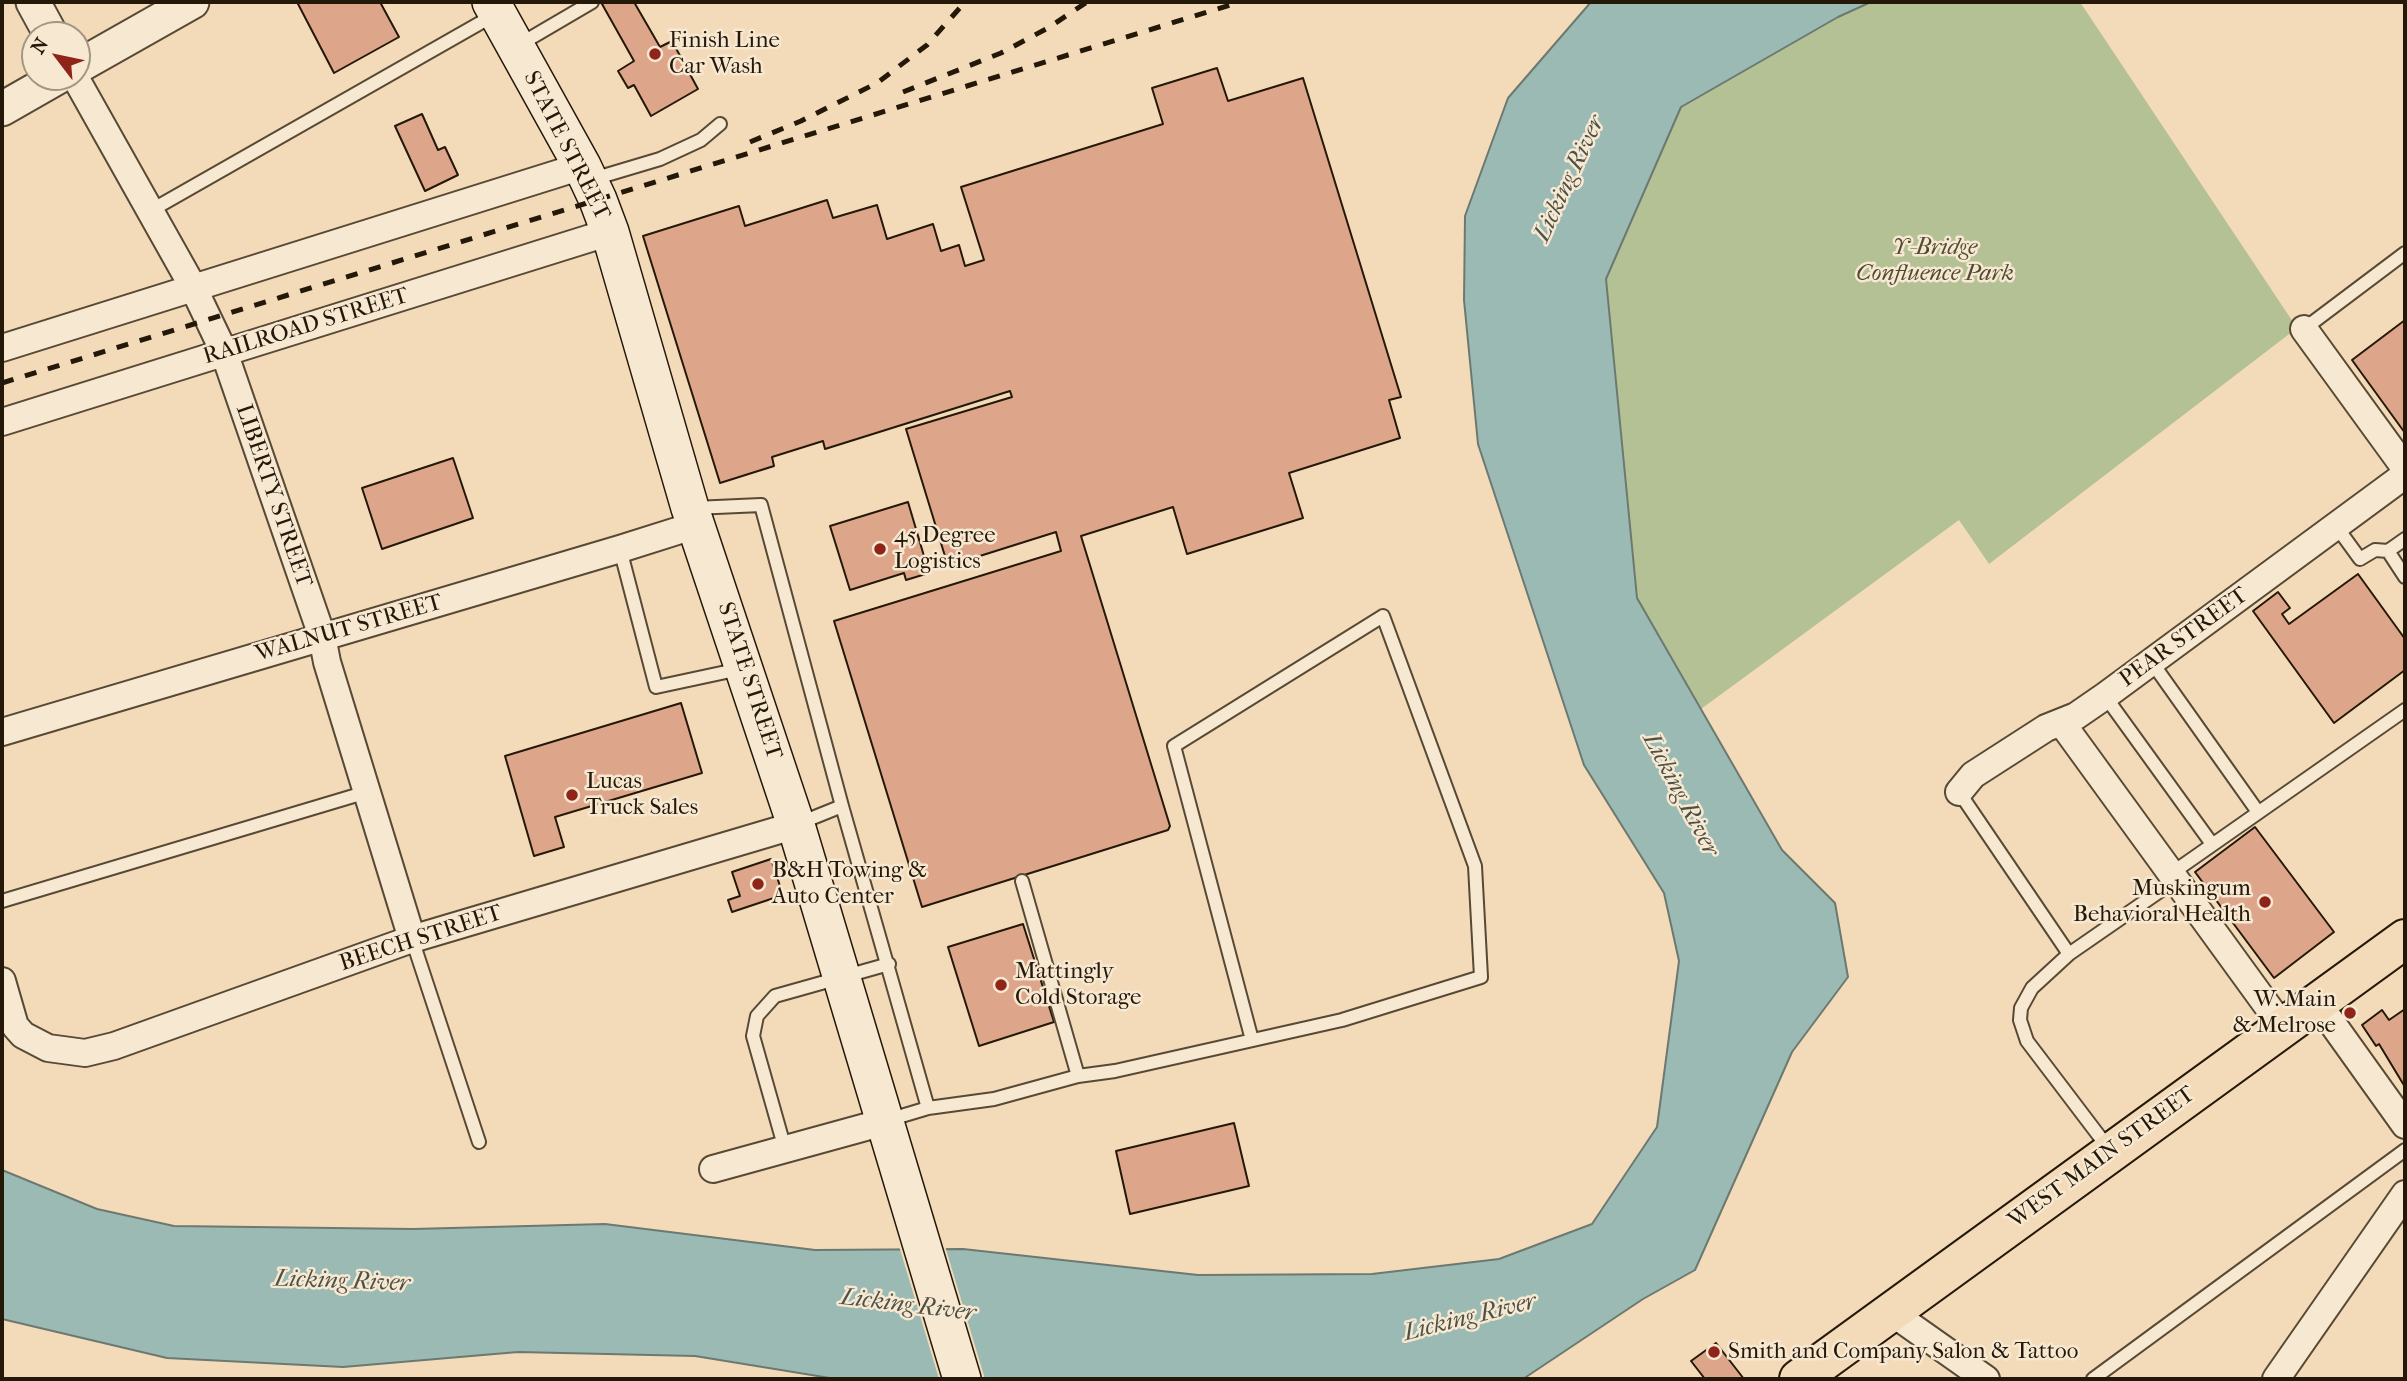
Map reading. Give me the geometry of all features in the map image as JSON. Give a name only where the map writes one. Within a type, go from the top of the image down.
[{"type":"main road","name":"STATE STREET","points":[[494,8],[586,174],[610,232],[693,517],[796,825],[962,1379]]},
{"type":"main road","name":"WEST MAIN STREET","points":[[1799,1379],[2405,939]]},
{"type":"street","points":[[33,2],[43,21]]},
{"type":"street","points":[[91,58],[192,2]]},
{"type":"street","points":[[2,109],[34,91]]},
{"type":"street","name":"LIBERTY STREET","points":[[83,91],[193,287],[224,352],[321,636],[411,939]]},
{"type":"street","points":[[2,348],[193,287],[586,174]]},
{"type":"street","name":"RAILROAD STREET","points":[[2,422],[610,232]]},
{"type":"street","points":[[2304,329],[2405,468]]},
{"type":"street","name":"PEAR STREET","points":[[1959,792],[1973,775],[2046,728],[2076,716],[2105,696],[2405,475]]},
{"type":"street","name":"WALNUT STREET","points":[[2,732],[620,550],[693,517]]},
{"type":"street","points":[[2060,722],[2282,1027]]},
{"type":"street","name":"BEECH STREET","points":[[2,981],[15,1026],[23,1035],[48,1048],[85,1052],[114,1046],[411,939],[796,825]]},
{"type":"street","points":[[2317,1002],[2405,1125]]},
{"type":"street","points":[[713,1169],[884,1122]]},
{"type":"street","points":[[2276,1379],[2405,1194]]},
{"type":"street","points":[[1891,1312],[1986,1379]]},
{"type":"lane","points":[[515,47],[592,2]]},
{"type":"lane","points":[[149,211],[494,8]]},
{"type":"lane","points":[[586,174],[660,159],[701,139],[720,124]]},
{"type":"lane","points":[[2304,329],[2405,253]]},
{"type":"lane","points":[[693,517],[761,505],[842,806],[928,1108]]},
{"type":"lane","points":[[2336,526],[2360,559],[2375,550],[2388,551],[2405,539]]},
{"type":"lane","points":[[620,550],[656,687],[744,668]]},
{"type":"lane","points":[[2388,551],[2405,578]]},
{"type":"lane","points":[[884,1122],[928,1108],[994,1099],[1078,1076],[1115,1070],[1252,1040],[1342,1020],[1481,977],[1475,866],[1383,616],[1174,746],[1252,1040]]},
{"type":"lane","points":[[2151,661],[2258,812]]},
{"type":"lane","points":[[2105,696],[2213,844]]},
{"type":"lane","points":[[2110,1151],[2026,1041],[2020,1020],[2021,1008],[2032,988],[2069,954],[2213,844],[2405,710]]},
{"type":"lane","points":[[2,901],[367,792]]},
{"type":"lane","points":[[1959,792],[2069,954]]},
{"type":"lane","points":[[796,825],[842,806]]},
{"type":"lane","points":[[1022,881],[1078,1076]]},
{"type":"lane","points":[[411,939],[480,1142]]},
{"type":"lane","points":[[785,1149],[753,1037],[757,1016],[775,996],[889,964]]},
{"type":"lane","points":[[2093,1379],[2405,1150]]},
{"type":"green space","name":"Y-Bridge Confluence Park","points":[[1871,2],[2080,2],[2297,328],[1989,564],[1959,520],[1701,709],[1637,598],[1606,279],[1681,107],[1838,17]]},
{"type":"water","name":"Licking River","points":[[1591,2],[1871,2],[1838,17],[1681,107],[1606,279],[1637,598],[1782,850],[1835,903],[1848,977],[1792,1052],[1695,1270],[1643,1299],[1523,1379],[836,1379],[695,1356],[518,1352],[343,1367],[167,1358],[2,1319],[2,1170],[97,1209],[174,1226],[413,1229],[605,1224],[815,1250],[963,1249],[1198,1275],[1372,1274],[1499,1259],[1592,1224],[1657,1127],[1679,961],[1664,893],[1584,765],[1478,444],[1464,300],[1465,216],[1508,98]]},
{"type":"pier","points":[[899,1246],[945,1246],[985,1379],[939,1379]]},
{"type":"building","points":[[297,2],[380,2],[399,37],[334,73]]},
{"type":"building","name":"Finish Line Car Wash","points":[[634,2],[660,47],[672,41],[698,89],[651,116],[634,85],[628,88],[618,71],[634,61],[602,4]]},
{"type":"building","points":[[1217,68],[1228,101],[1303,78],[1401,397],[1389,400],[1400,438],[1289,473],[1303,518],[1187,554],[1173,507],[1081,536],[1170,826],[1168,830],[922,907],[834,621],[1061,551],[1056,532],[948,566],[906,429],[1012,397],[1010,391],[825,449],[823,441],[772,457],[774,466],[720,483],[643,236],[739,206],[745,226],[827,200],[833,218],[877,205],[887,239],[933,224],[941,251],[959,245],[965,266],[984,260],[961,187],[1163,124],[1152,88]]},
{"type":"building","points":[[422,114],[438,150],[445,147],[458,175],[425,191],[395,126]]},
{"type":"building","points":[[2405,320],[2405,433],[2352,360]]},
{"type":"building","points":[[453,458],[473,518],[382,549],[362,488]]},
{"type":"building","name":"45 Degree Logistics","points":[[908,502],[929,573],[906,580],[904,573],[850,590],[830,526]]},
{"type":"building","points":[[2358,574],[2405,639],[2405,670],[2334,723],[2253,611],[2278,592],[2290,608],[2282,614],[2289,624]]},
{"type":"building","name":"Lucas Truck Sales","points":[[681,703],[702,773],[555,817],[564,847],[534,856],[505,756]]},
{"type":"building","name":"Muskingum Behavioral Health","points":[[2255,827],[2334,932],[2274,978],[2195,872]]},
{"type":"building","name":"B&H Towing & Auto Center","points":[[771,859],[783,895],[732,912],[728,900],[740,896],[732,872]]},
{"type":"building","name":"Mattingly Cold Storage","points":[[1023,924],[1054,1022],[979,1046],[948,947]]},
{"type":"building","points":[[2405,1009],[2405,1087],[2379,1044],[2376,1046],[2362,1025],[2382,1010],[2389,1020]]},
{"type":"building","points":[[1234,1123],[1249,1186],[1130,1214],[1116,1151]]},
{"type":"building","name":"Smith and Company Salon & Tattoo","points":[[1716,1343],[1744,1379],[1705,1379],[1691,1361]]},
{"type":"railway","points":[[750,142],[801,121],[877,83],[927,45],[965,2]]},
{"type":"railway","points":[[903,92],[1001,53],[1048,28],[1087,2]]},
{"type":"railway","points":[[2,383],[1240,2]]},
{"type":"place","name":"Finish Line Car Wash","points":[[655,54]]},
{"type":"place","name":"45 Degree Logistics","points":[[880,549]]},
{"type":"place","name":"Lucas Truck Sales","points":[[572,795]]},
{"type":"place","name":"B&H Towing & Auto Center","points":[[758,884]]},
{"type":"place","name":"Muskingum Behavioral Health","points":[[2265,902]]},
{"type":"place","name":"Mattingly Cold Storage","points":[[1001,985]]},
{"type":"place","name":"W. Main & Melrose","points":[[2350,1013]]},
{"type":"place","name":"Smith and Company Salon & Tattoo","points":[[1714,1352]]}]
